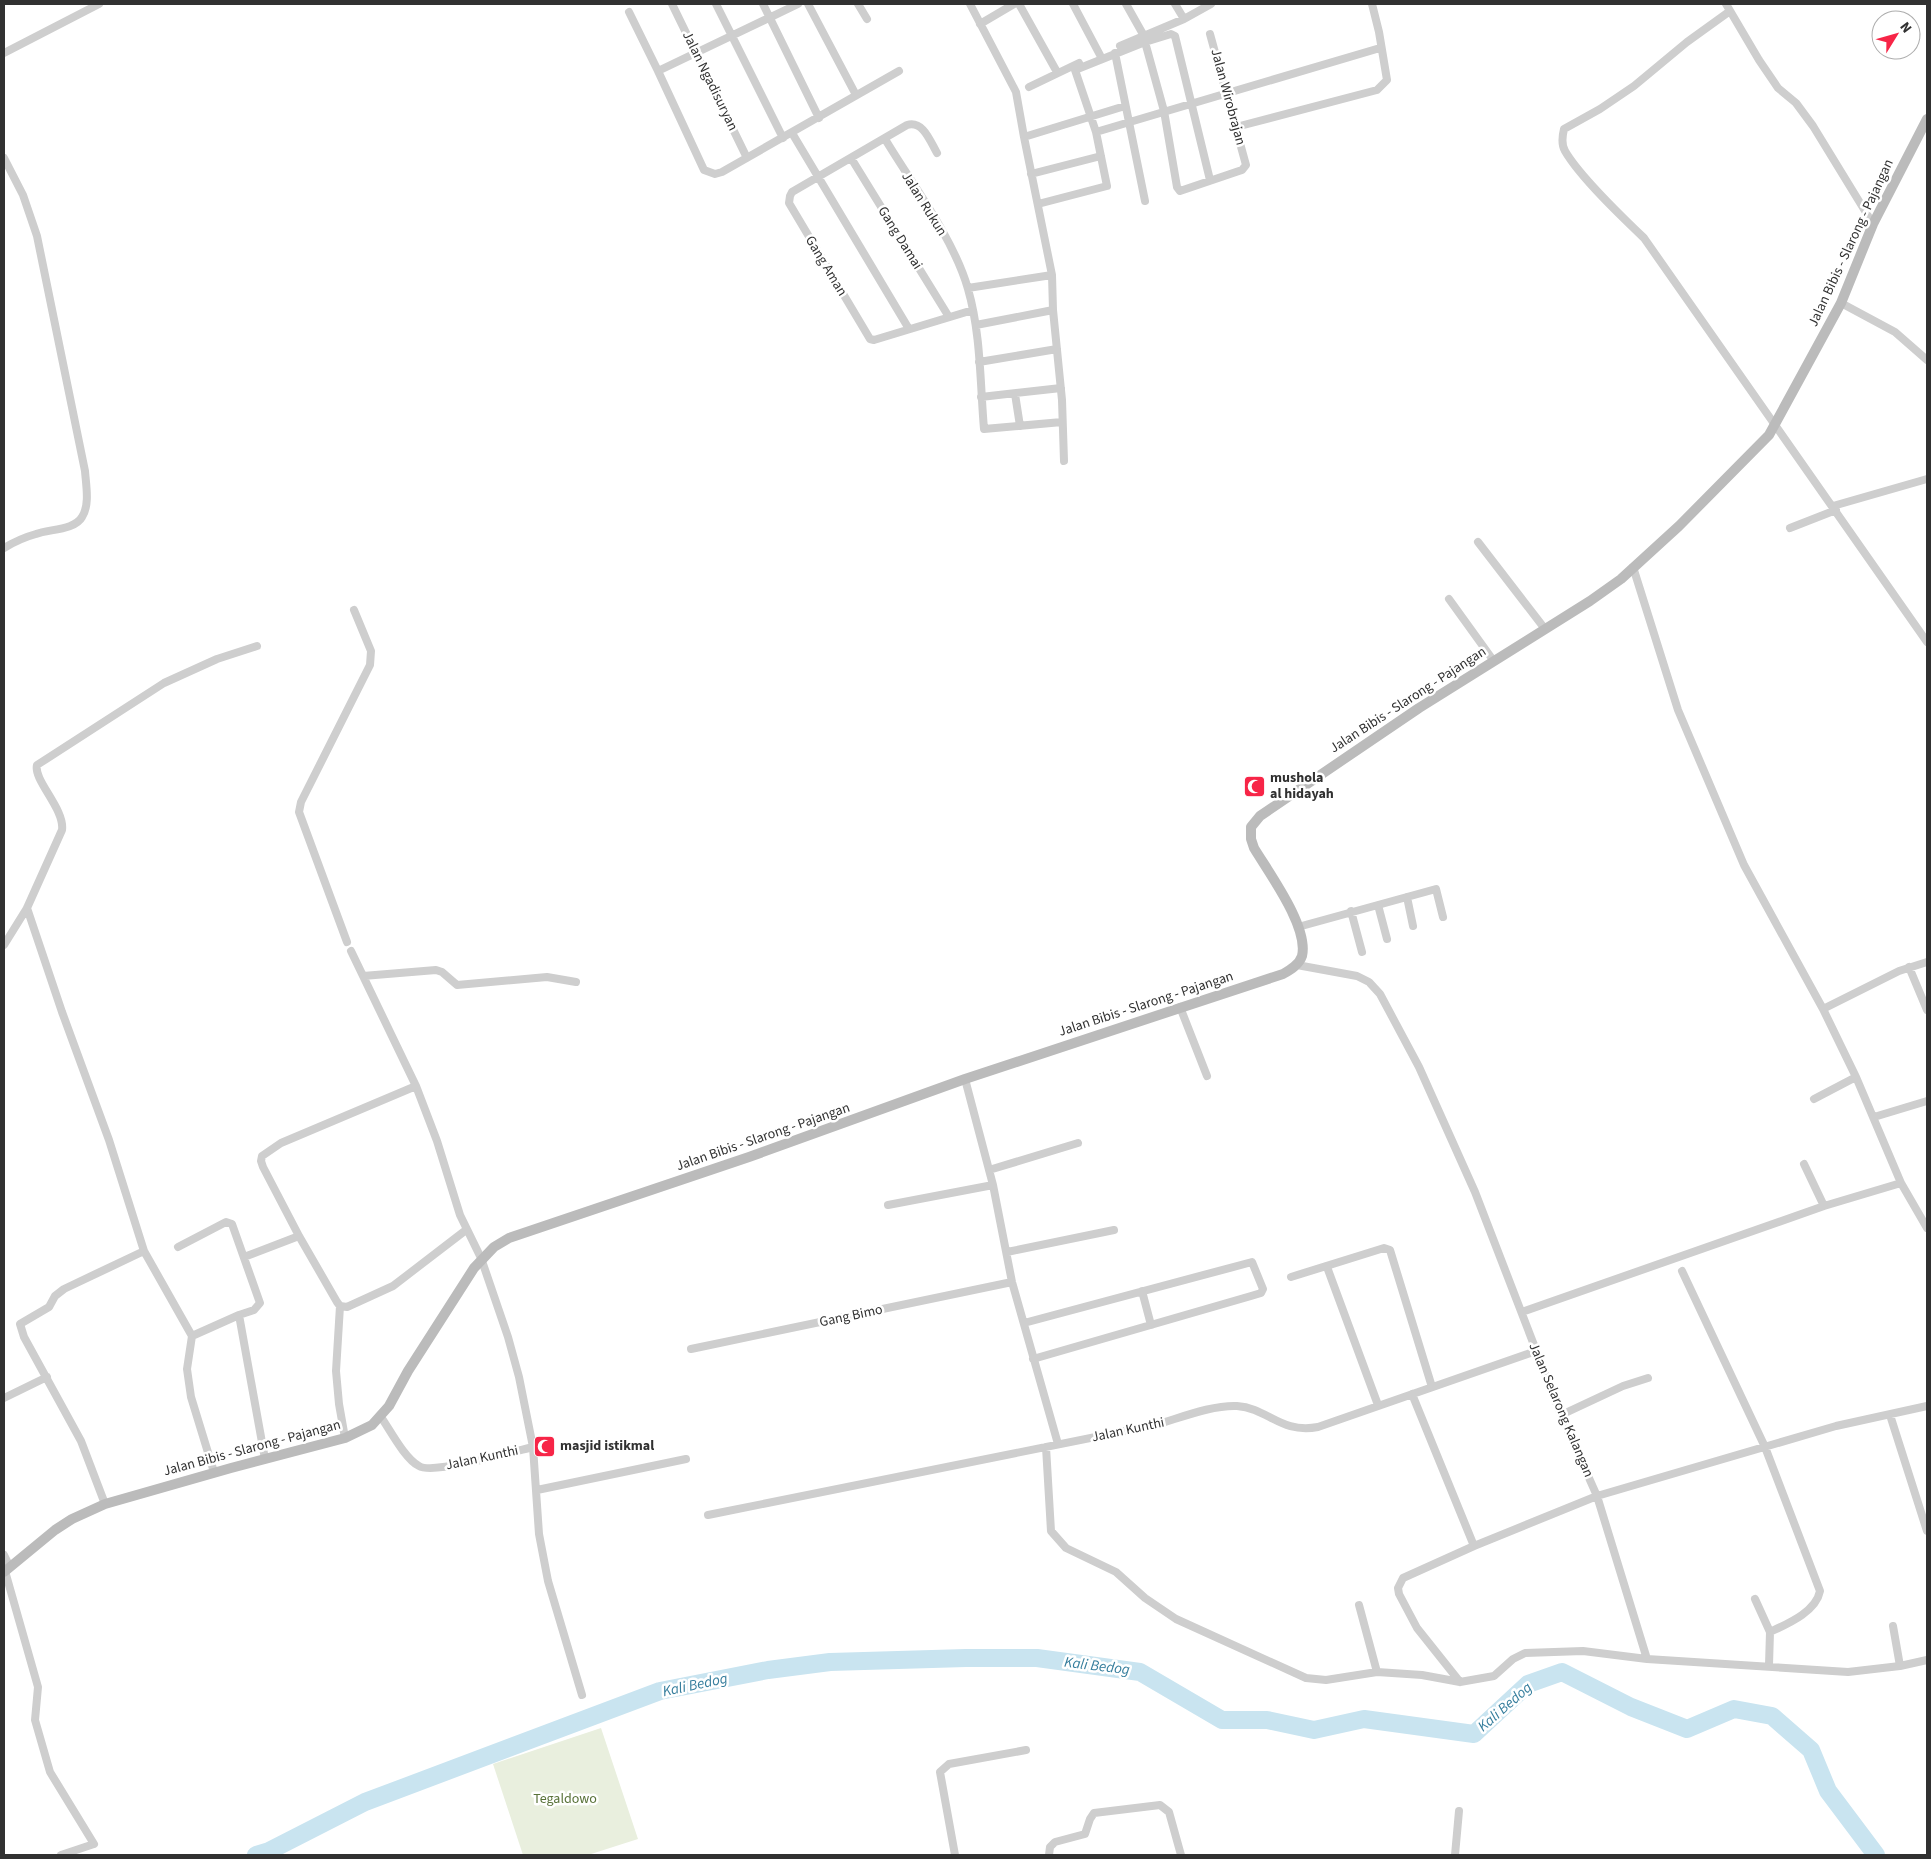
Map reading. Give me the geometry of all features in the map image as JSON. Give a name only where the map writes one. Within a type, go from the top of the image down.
[{"type":"main road","name":"Jalan Bibis - Slarong - Pajangan","points":[[6,1570],[61,1527],[106,1504],[214,1472],[345,1438],[362,1431],[381,1417],[464,1281],[481,1258],[494,1247],[521,1233],[749,1157],[966,1079],[1283,974],[1297,965],[1302,957],[1302,945],[1298,927],[1254,848],[1250,834],[1254,822],[1290,795],[1493,660],[1590,601],[1633,567],[1725,480],[1769,435],[1840,302],[1873,224],[1927,120]]},
{"type":"street","points":[[4,53],[99,4]]},
{"type":"street","name":"Jalan Ngadisuryan","points":[[672,4],[747,158]]},
{"type":"street","points":[[716,4],[783,138]]},
{"type":"street","points":[[763,4],[819,118]]},
{"type":"street","points":[[658,71],[798,4]]},
{"type":"street","points":[[808,4],[856,95]]},
{"type":"street","points":[[858,4],[867,19]]},
{"type":"street","points":[[970,4],[1016,92],[1052,275],[1053,310],[1061,388],[1064,462]]},
{"type":"street","points":[[980,24],[1014,4]]},
{"type":"street","points":[[1019,4],[1057,72]]},
{"type":"street","points":[[1073,4],[1100,55]]},
{"type":"street","points":[[1030,87],[1057,72],[1144,39],[1171,34],[1175,36],[1210,180],[1178,190],[1164,111],[1144,39],[1126,4]]},
{"type":"street","points":[[1175,4],[1184,20]]},
{"type":"street","points":[[1038,204],[1105,188],[1108,182],[1096,132],[1075,70],[1184,20],[1211,4]]},
{"type":"street","points":[[1236,127],[1378,90],[1387,80],[1372,4]]},
{"type":"street","points":[[1873,224],[1813,126],[1796,103],[1778,88],[1728,7],[1634,86],[1600,109],[1564,129],[1562,139],[1565,151],[1591,184],[1644,238],[1927,642]]},
{"type":"street","points":[[629,12],[704,170],[715,174],[722,172],[819,118],[899,71]]},
{"type":"street","name":"Jalan Wirobrajan","points":[[1210,34],[1246,165],[1242,170],[1210,180]]},
{"type":"street","points":[[1096,132],[1380,48]]},
{"type":"street","points":[[1115,53],[1145,201]]},
{"type":"street","points":[[1024,137],[1125,106]]},
{"type":"street","points":[[818,178],[914,123],[919,125],[937,153]]},
{"type":"street","points":[[792,133],[909,329],[972,310]]},
{"type":"street","name":"Jalan Rukun","points":[[884,139],[951,247],[968,288],[976,325],[984,429],[1020,426]]},
{"type":"street","points":[[1031,174],[1101,156]]},
{"type":"street","points":[[4,158],[23,195],[37,236],[85,471],[87,492],[82,519],[73,524],[37,533],[4,548]]},
{"type":"street","name":"Gang Damai","points":[[851,158],[949,317]]},
{"type":"street","name":"Gang Aman","points":[[818,178],[792,192],[789,203],[870,340],[909,329]]},
{"type":"street","points":[[968,288],[1052,275]]},
{"type":"street","points":[[1840,302],[1895,332],[1927,360]]},
{"type":"street","points":[[976,325],[1053,310]]},
{"type":"street","points":[[979,362],[1057,349]]},
{"type":"street","points":[[981,397],[1061,388]]},
{"type":"street","points":[[1015,394],[1020,426],[1062,422]]},
{"type":"street","points":[[1790,528],[1834,508],[1927,479]]},
{"type":"street","points":[[1478,542],[1545,629]]},
{"type":"street","points":[[1633,567],[1678,710],[1744,866],[1823,1009],[1856,1077],[1902,1183],[1927,1228]]},
{"type":"street","points":[[1449,598],[1493,660]]},
{"type":"street","points":[[347,942],[299,812],[301,802],[370,665],[371,651],[354,610]]},
{"type":"street","points":[[4,945],[27,908],[63,824],[62,817],[38,773],[37,765],[164,683],[217,659],[257,646]]},
{"type":"street","points":[[1298,927],[1436,889],[1443,917]]},
{"type":"street","points":[[1407,897],[1414,926]]},
{"type":"street","points":[[1378,905],[1388,939]]},
{"type":"street","points":[[27,908],[62,1012],[109,1140],[144,1251],[192,1336],[187,1369],[191,1397],[214,1472]]},
{"type":"street","points":[[1351,911],[1362,952]]},
{"type":"street","points":[[351,951],[416,1086],[438,1141],[466,1230],[481,1258],[517,1369],[532,1448]]},
{"type":"street","points":[[1823,1009],[1909,967],[1927,962]]},
{"type":"street","name":"Jalan Selarong Kalangan","points":[[1297,965],[1357,976],[1369,982],[1380,994],[1419,1067],[1471,1183],[1561,1415],[1597,1496],[1647,1659]]},
{"type":"street","points":[[1909,967],[1927,1010]]},
{"type":"street","points":[[363,976],[436,970],[442,972],[454,983],[462,985],[546,977],[576,982]]},
{"type":"street","points":[[1180,1007],[1206,1076]]},
{"type":"street","points":[[1814,1099],[1856,1077]]},
{"type":"street","points":[[966,1079],[993,1185],[1008,1252],[1012,1282],[1058,1444]]},
{"type":"street","points":[[345,1438],[338,1404],[336,1371],[340,1306],[299,1236],[263,1168],[262,1156],[281,1143],[416,1086]]},
{"type":"street","points":[[1874,1117],[1927,1101]]},
{"type":"street","points":[[989,1170],[1078,1143]]},
{"type":"street","points":[[1804,1164],[1824,1206]]},
{"type":"street","points":[[1522,1312],[1824,1206],[1902,1183]]},
{"type":"street","points":[[888,1206],[993,1185]]},
{"type":"street","points":[[178,1247],[230,1222],[260,1302],[254,1310],[192,1336]]},
{"type":"street","points":[[340,1306],[347,1307],[393,1286],[466,1230]]},
{"type":"street","points":[[1008,1252],[1114,1230]]},
{"type":"street","points":[[244,1257],[299,1236]]},
{"type":"street","points":[[1291,1277],[1384,1248],[1390,1250],[1432,1387]]},
{"type":"street","points":[[106,1504],[80,1442],[20,1329],[23,1321],[49,1307],[55,1296],[64,1289],[144,1251]]},
{"type":"street","points":[[1024,1323],[1252,1262],[1263,1289],[1258,1294],[1033,1358]]},
{"type":"street","points":[[1327,1266],[1378,1405]]},
{"type":"street","points":[[1682,1271],[1765,1447],[1820,1592],[1819,1598],[1813,1606],[1788,1623],[1770,1632]]},
{"type":"street","name":"Gang Bimo","points":[[691,1350],[1012,1282]]},
{"type":"street","points":[[1142,1292],[1152,1325]]},
{"type":"street","points":[[239,1315],[265,1459]]},
{"type":"street","name":"Jalan Kunthi","points":[[708,1515],[1046,1447],[1223,1408],[1248,1408],[1286,1426],[1302,1429],[1318,1428],[1378,1405],[1536,1351]]},
{"type":"street","points":[[4,1398],[47,1377]]},
{"type":"street","points":[[1561,1415],[1623,1386],[1648,1378]]},
{"type":"street","points":[[1412,1394],[1474,1546]]},
{"type":"street","points":[[1460,1682],[1417,1628],[1398,1594],[1398,1588],[1403,1578],[1474,1546],[1597,1496],[1836,1426],[1927,1406]]},
{"type":"street","points":[[1890,1415],[1927,1531]]},
{"type":"street","name":"Jalan Kunthi","points":[[381,1417],[411,1459],[419,1467],[428,1469],[474,1462],[532,1448],[537,1490],[539,1534],[550,1592],[582,1694]]},
{"type":"street","points":[[1046,1447],[1051,1530],[1066,1548],[1116,1572],[1145,1598],[1176,1619],[1306,1678],[1326,1680],[1377,1672],[1422,1675],[1460,1682],[1494,1676],[1513,1659],[1524,1653],[1583,1651],[1647,1659],[1769,1665],[1848,1672],[1900,1666],[1927,1660]]},
{"type":"street","points":[[537,1490],[686,1459]]},
{"type":"street","points":[[4,1555],[6,1570],[38,1687],[34,1711],[35,1720],[50,1772],[94,1844],[61,1855]]},
{"type":"street","points":[[1755,1599],[1770,1632],[1769,1665]]},
{"type":"street","points":[[1359,1605],[1377,1672]]},
{"type":"street","points":[[1893,1626],[1900,1666]]},
{"type":"street","points":[[955,1855],[940,1772],[949,1764],[1026,1750]]},
{"type":"street","points":[[1049,1855],[1050,1847],[1055,1842],[1086,1834],[1090,1819],[1094,1813],[1160,1805],[1169,1812],[1181,1855]]},
{"type":"street","points":[[1455,1855],[1459,1811]]},
{"type":"green space","name":"Tegaldowo","points":[[601,1728],[638,1839],[588,1855],[523,1855],[493,1764]]},
{"type":"waterway","name":"Kali Bedog","points":[[256,1855],[269,1851],[365,1802],[660,1691],[768,1670],[830,1662],[966,1658],[1037,1658],[1140,1672],[1222,1720],[1267,1720],[1314,1730],[1364,1719],[1474,1734],[1528,1684],[1562,1672],[1631,1707],[1687,1729],[1734,1709],[1772,1716],[1811,1750],[1828,1791],[1876,1855]]},
{"type":"place","name":"mushola al hidayah","points":[[1254,786]]},
{"type":"place","name":"masjid istikmal","points":[[544,1446]]}]
